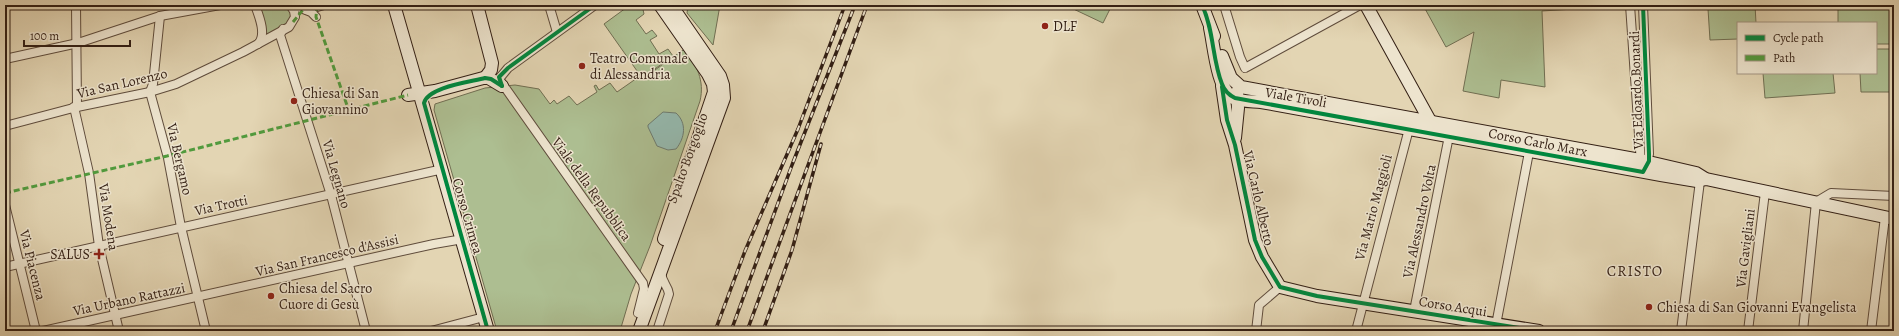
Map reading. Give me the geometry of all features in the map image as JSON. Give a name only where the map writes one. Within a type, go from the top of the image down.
[{"type":"main road","name":"Corso Crimea","points":[[394,5],[415,77],[414,94],[425,108],[488,331]]},
{"type":"main road","points":[[477,5],[490,53],[492,67],[485,78]]},
{"type":"main road","name":"Spalto Borgoglio","points":[[631,331],[714,92],[708,74],[660,5]]},
{"type":"main road","name":"Spalto Borgoglio","points":[[639,331],[722,107],[724,96],[723,85],[718,72],[671,5]]},
{"type":"main road","points":[[1202,5],[1226,81],[1230,131],[1235,145]]},
{"type":"main road","points":[[1366,5],[1430,127]]},
{"type":"main road","points":[[414,94],[435,91],[485,78],[492,79],[502,86]]},
{"type":"main road","points":[[1226,81],[1238,99],[1235,145]]},
{"type":"main road","name":"Viale Tivoli","points":[[1226,81],[1241,87],[1411,124]]},
{"type":"main road","points":[[425,108],[426,99],[435,91]]},
{"type":"main road","name":"Viale Tivoli","points":[[1238,99],[1430,127]]},
{"type":"main road","points":[[1237,118],[1244,105],[1261,102]]},
{"type":"main road","name":"Corso Carlo Marx","points":[[1430,127],[1449,136],[1530,145]]},
{"type":"main road","name":"Corso Carlo Marx","points":[[1430,127],[1644,164],[1703,180],[1889,218]]},
{"type":"main road","name":"Via Carlo Alberto","points":[[1235,145],[1256,245],[1280,287]]},
{"type":"main road","points":[[1280,287],[1317,296],[1364,304]]},
{"type":"main road","name":"Corso Acqui","points":[[1364,304],[1414,311],[1503,327],[1539,331]]},
{"type":"street","name":"Via Modena","points":[[76,5],[78,43],[76,107],[89,173],[99,246],[118,331]]},
{"type":"street","points":[[5,59],[78,43],[160,16],[220,5]]},
{"type":"street","points":[[255,5],[262,35],[259,44]]},
{"type":"street","points":[[291,5],[307,10],[316,17]]},
{"type":"street","points":[[286,28],[291,25],[295,17],[291,5]]},
{"type":"street","points":[[307,10],[324,5]]},
{"type":"street","points":[[549,5],[557,32]]},
{"type":"street","points":[[502,86],[499,77],[508,68],[595,5]]},
{"type":"street","points":[[1224,5],[1244,67],[1248,67],[1360,5]]},
{"type":"street","name":"Via Edoardo Bonardi","points":[[1630,5],[1644,164]]},
{"type":"street","name":"Via Edoardo Bonardi","points":[[1643,5],[1644,164]]},
{"type":"street","name":"Via Bergamo","points":[[160,16],[153,84],[150,92],[168,158],[181,227],[206,331]]},
{"type":"street","name":"Via San Lorenzo","points":[[5,126],[76,107],[150,92],[176,84],[259,44],[286,28]]},
{"type":"street","name":"Via Legnano","points":[[286,28],[281,31],[280,35],[331,195],[366,331]]},
{"type":"street","points":[[490,53],[497,68],[502,70],[508,68]]},
{"type":"street","name":"Viale della Repubblica","points":[[502,86],[643,283],[644,289],[638,313]]},
{"type":"street","name":"Via Mario Maggioli","points":[[1356,331],[1411,124]]},
{"type":"street","name":"Via Alessandro Volta","points":[[1414,311],[1449,136]]},
{"type":"street","points":[[1503,327],[1530,145]]},
{"type":"street","name":"Via Trotti","points":[[5,267],[443,169]]},
{"type":"street","points":[[1681,331],[1703,180]]},
{"type":"street","name":"Via Gavigliani","points":[[1748,331],[1765,192]]},
{"type":"street","points":[[1804,331],[1816,202],[1831,193],[1894,196]]},
{"type":"street","name":"Via Piacenza","points":[[5,205],[36,331]]},
{"type":"street","points":[[1872,331],[1889,218]]},
{"type":"street","name":"Via San Francesco d'Assisi","points":[[197,297],[434,244],[463,239]]},
{"type":"street","points":[[657,331],[669,294],[668,289],[662,282],[661,271]]},
{"type":"street","points":[[1256,331],[1259,306],[1280,287]]},
{"type":"street","name":"Via Urbano Rattazzi","points":[[43,331],[197,297]]},
{"type":"street","points":[[431,331],[484,317]]},
{"type":"green space","points":[[257,5],[285,6],[291,12],[290,17],[282,27],[265,37]]},
{"type":"green space","points":[[630,5],[642,5],[644,14],[636,20],[646,34],[652,30],[657,36],[650,40],[659,54],[668,49],[673,56],[642,78],[604,24]]},
{"type":"green space","points":[[688,5],[720,5],[713,45],[687,13]]},
{"type":"green space","points":[[1065,5],[1112,5],[1103,23]]},
{"type":"green space","points":[[1423,5],[1622,6],[1542,11],[1545,87],[1501,80],[1499,98],[1463,91],[1474,32],[1446,47]]},
{"type":"green space","points":[[1723,5],[1755,5],[1756,22],[1737,22],[1737,39],[1710,40],[1708,9],[1720,8]]},
{"type":"green space","points":[[1838,5],[1894,5],[1894,44],[1877,44],[1877,22],[1838,22]]},
{"type":"green space","points":[[686,48],[699,73],[701,86],[700,101],[650,246],[631,294],[620,331],[497,331],[434,110],[435,104],[485,88],[515,85],[539,89],[550,104],[554,100],[557,104],[569,96],[577,105],[597,92],[594,86],[596,85],[599,90],[610,83],[617,92],[640,76],[642,79]]},
{"type":"green space","points":[[1877,49],[1894,49],[1894,92],[1861,92],[1860,74],[1877,74]]},
{"type":"green space","points":[[1763,74],[1833,74],[1835,93],[1765,98]]},
{"type":"water","points":[[663,112],[676,113],[682,121],[684,131],[676,149],[668,150],[657,146],[648,127],[648,125]]},
{"type":"railway","points":[[715,331],[745,251],[798,129],[845,5]]},
{"type":"railway","points":[[731,331],[792,165],[855,5]]},
{"type":"railway","points":[[747,331],[867,5]]},
{"type":"railway","points":[[763,331],[792,250],[821,144]]},
{"type":"marked path","points":[[293,22],[306,6],[310,5]]},
{"type":"marked path","points":[[317,5],[316,17],[349,111]]},
{"type":"marked path","points":[[5,193],[167,156],[408,95]]},
{"type":"cycle path","points":[[502,86],[499,77],[508,68],[595,5]]},
{"type":"cycle path","points":[[1202,5],[1209,24],[1216,65],[1222,84],[1227,92],[1235,98],[1643,172],[1649,161],[1643,5]]},
{"type":"cycle path","points":[[488,331],[424,103],[427,97],[433,93],[460,83],[485,78],[491,79],[502,86]]},
{"type":"cycle path","points":[[1222,87],[1227,120],[1235,145],[1255,240],[1262,257],[1280,287],[1317,296],[1539,331]]},
{"type":"place","name":"DLF","points":[[1045,26]]},
{"type":"place","name":"Teatro Comunale di Alessandria","points":[[582,66]]},
{"type":"place","name":"Chiesa di San Giovannino","points":[[294,101]]},
{"type":"place","name":"SALUS","points":[[99,254]]},
{"type":"place","name":"Chiesa del Sacro Cuore di Gesù","points":[[271,296]]},
{"type":"place","name":"Chiesa di San Giovanni Evangelista","points":[[1649,307]]},
{"type":"district","name":"CRISTO","points":[[1635,271]]}]
